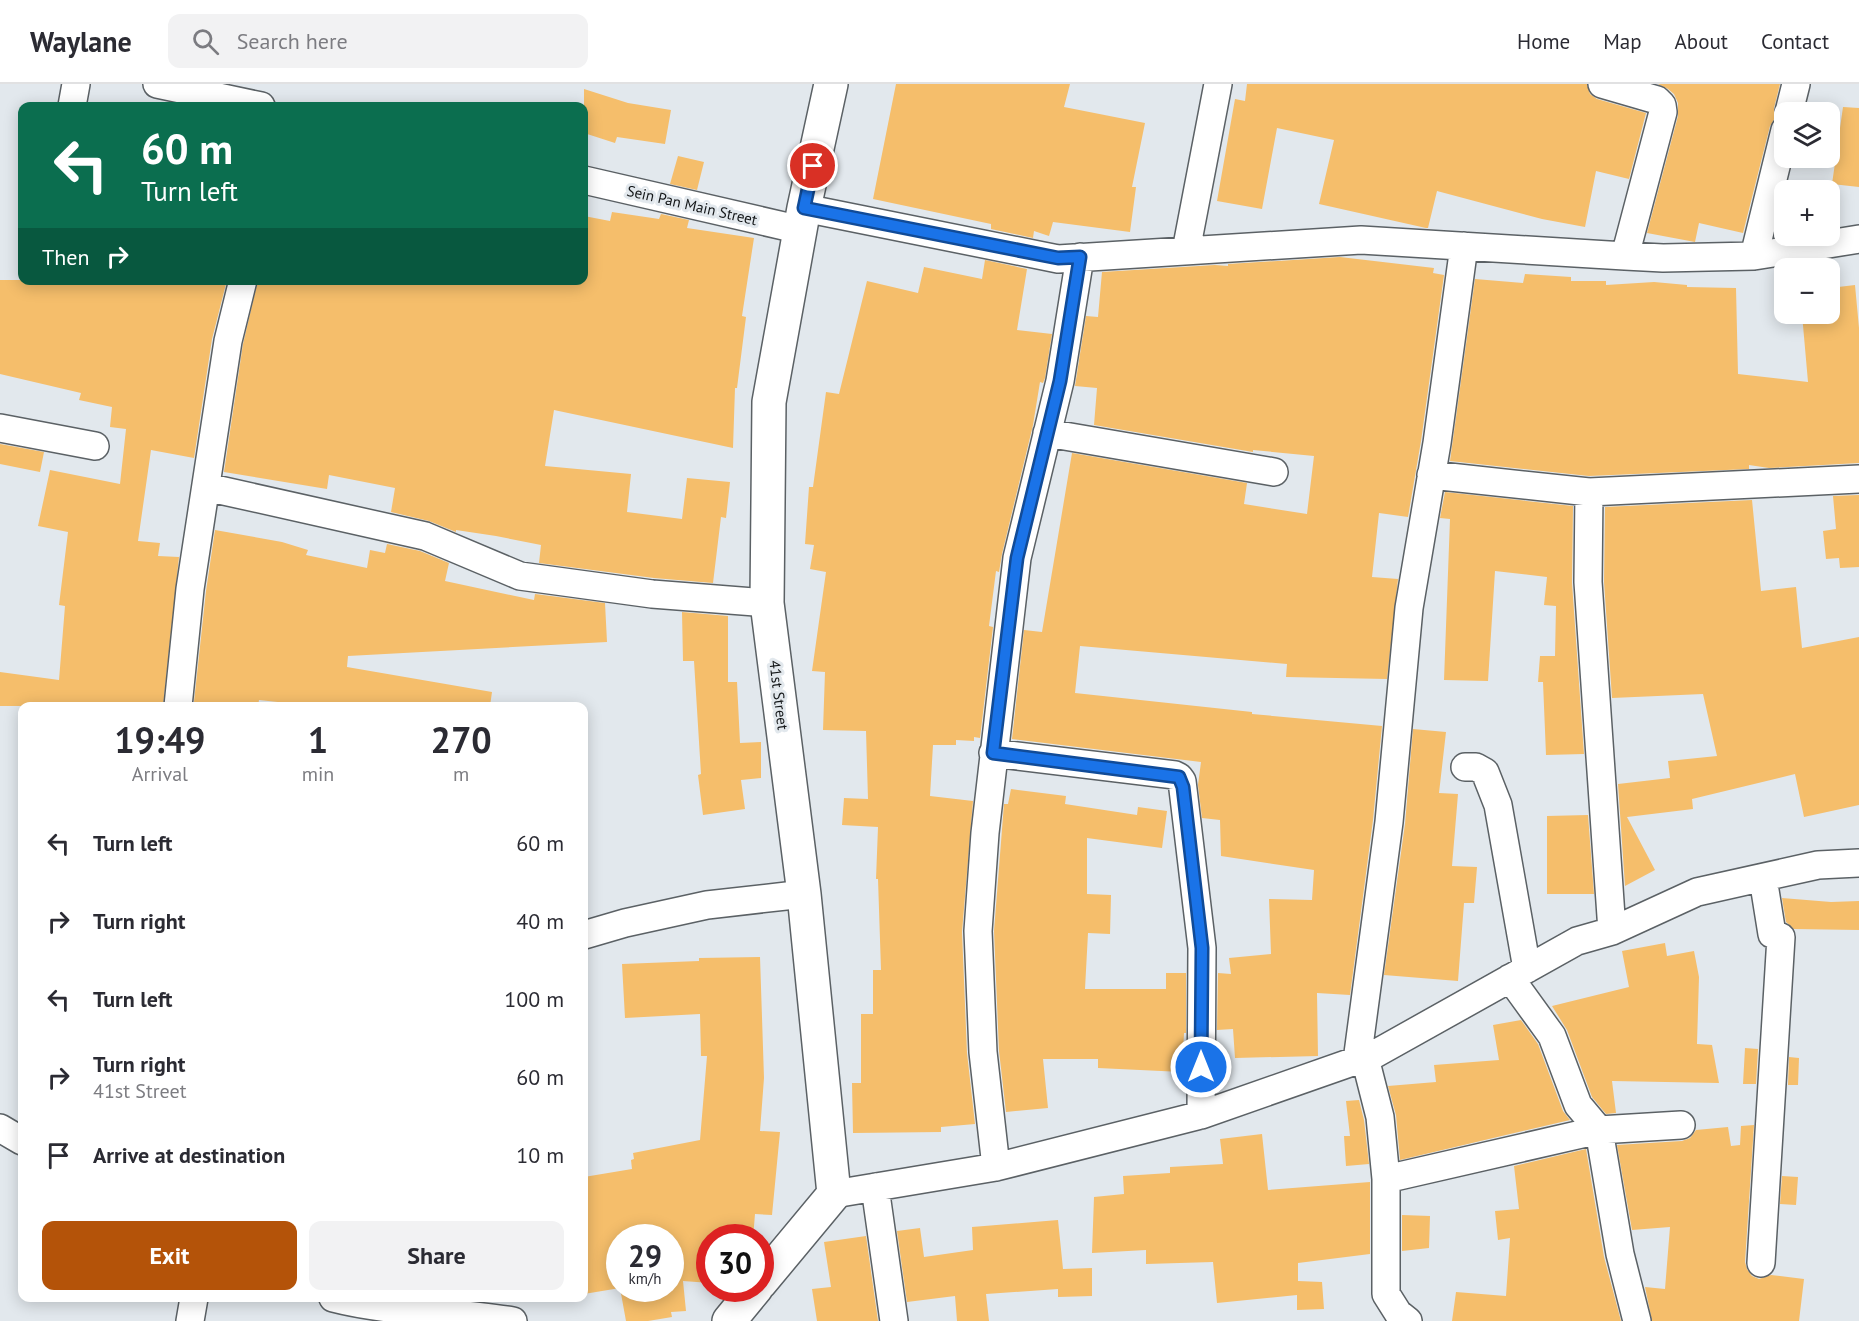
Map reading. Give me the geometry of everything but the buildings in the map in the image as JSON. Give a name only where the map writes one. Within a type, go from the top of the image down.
[{"type":"main road","name":"41st Street","points":[[831,84],[802,219],[769,402],[767,603],[804,894],[834,1194]]},
{"type":"main road","points":[[774,1265],[834,1194]]},
{"type":"main road","points":[[729,1321],[745,1302]]},
{"type":"street","points":[[73,102],[76,84]]},
{"type":"street","points":[[157,84],[242,102]]},
{"type":"street","points":[[1186,251],[1218,84]]},
{"type":"street","points":[[1602,84],[1657,100],[1662,105],[1663,112],[1624,256]]},
{"type":"street","points":[[1792,102],[1796,84]]},
{"type":"street","points":[[1754,256],[1776,168]]},
{"type":"street","name":"Sein Pan Main Street","points":[[588,181],[802,219],[1058,258],[1361,240],[1662,258],[1754,256],[1859,238]]},
{"type":"street","points":[[1408,1321],[1398,1313],[1386,1294],[1386,1179],[1380,1118],[1361,1060],[1389,822],[1409,608],[1437,443],[1464,246]]},
{"type":"street","points":[[996,1167],[983,1052],[978,931],[993,753],[1017,558],[1060,381],[1080,257]]},
{"type":"street","points":[[178,702],[190,589],[228,341],[242,285]]},
{"type":"street","points":[[0,428],[95,446]]},
{"type":"street","points":[[1047,433],[1274,472]]},
{"type":"street","points":[[1431,475],[1589,492],[1859,479]]},
{"type":"street","points":[[206,487],[425,536],[520,576],[652,594],[767,603]]},
{"type":"street","points":[[1589,492],[1588,582],[1612,931]]},
{"type":"street","points":[[993,753],[1175,775],[1182,781],[1202,948],[1200,1115]]},
{"type":"street","points":[[1464,768],[1476,767],[1485,772],[1498,805],[1518,974],[1552,1036],[1578,1105],[1599,1130],[1620,1254],[1637,1321]]},
{"type":"street","points":[[834,1194],[996,1167],[1200,1115],[1361,1060],[1584,938],[1612,931],[1697,892],[1818,865],[1859,863]]},
{"type":"street","points":[[1761,1263],[1779,988],[1780,937],[1772,934],[1763,878]]},
{"type":"street","points":[[588,934],[625,923],[707,905],[804,894]]},
{"type":"street","points":[[1386,1179],[1599,1130],[1681,1125]]},
{"type":"street","points":[[0,1128],[18,1139]]},
{"type":"street","points":[[875,1187],[894,1321]]},
{"type":"street","points":[[190,1321],[193,1302]]},
{"type":"street","points":[[360,1302],[513,1321]]},
{"type":"route","points":[[813,166],[804,208],[1058,258],[1080,257],[1060,381],[1017,558],[993,753],[1175,775],[1182,781],[1202,948],[1201,1067]]}]
